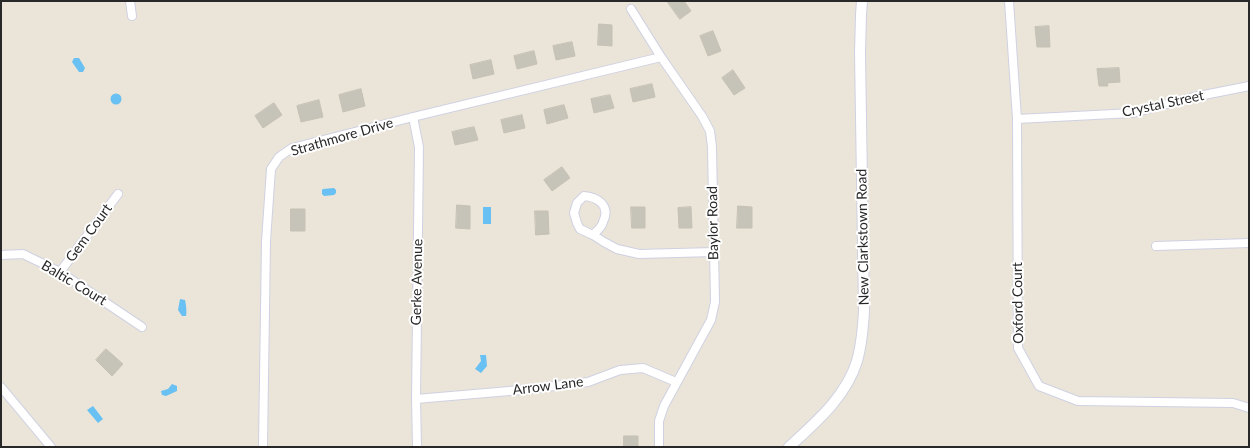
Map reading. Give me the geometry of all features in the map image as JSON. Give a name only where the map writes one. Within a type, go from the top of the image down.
[{"type":"street","points":[[130,1],[132,16]]},
{"type":"street","name":"New Clarkstown Road","points":[[788,447],[833,404],[846,385],[857,362],[862,337],[864,311],[860,15],[862,1]]},
{"type":"street","name":"Oxford Court","points":[[1009,1],[1017,119],[1018,348],[1039,386],[1078,401],[1233,403],[1249,408]]},
{"type":"street","name":"Baylor Road","points":[[631,9],[702,116],[710,131],[712,146],[715,302],[711,320],[664,406],[659,421],[659,447]]},
{"type":"street","name":"Strathmore Drive","points":[[263,447],[266,241],[271,169],[279,157],[292,148],[661,56]]},
{"type":"street","name":"Crystal Street","points":[[1017,119],[1133,113],[1194,97],[1249,86]]},
{"type":"street","name":"Gerke Avenue","points":[[413,117],[418,147],[417,447]]},
{"type":"street","name":"Gem Court","points":[[60,272],[118,194]]},
{"type":"street","points":[[593,235],[603,223],[605,213],[602,203],[593,197],[584,196],[577,202],[574,213],[580,229],[617,249],[639,254],[714,252]]},
{"type":"street","points":[[1156,246],[1249,243]]},
{"type":"street","name":"Baltic Court","points":[[1,255],[23,254],[60,272],[142,327]]},
{"type":"street","name":"Arrow Lane","points":[[416,399],[588,382],[620,370],[643,368],[676,382]]},
{"type":"street","points":[[3,392],[51,447]]},
{"type":"water","points":[[74,58],[79,58],[85,68],[83,72],[79,72],[72,62]]},
{"type":"water","points":[[116,93],[122,99],[116,105],[110,99]]},
{"type":"water","points":[[334,188],[336,193],[334,195],[324,196],[322,194],[323,189]]},
{"type":"water","points":[[483,207],[491,207],[491,224],[483,224]]},
{"type":"water","points":[[180,299],[185,300],[186,316],[182,316],[178,310]]},
{"type":"water","points":[[480,355],[486,355],[487,366],[481,373],[475,369],[481,361]]},
{"type":"water","points":[[172,384],[177,386],[177,391],[166,396],[162,395],[161,391],[168,389]]},
{"type":"water","points":[[93,406],[103,419],[98,423],[87,410]]},
{"type":"building","points":[[667,1],[684,1],[691,11],[680,19]]},
{"type":"building","points":[[599,24],[612,25],[612,46],[598,45]]},
{"type":"building","points":[[1049,26],[1050,47],[1037,47],[1035,27]]},
{"type":"building","points":[[713,31],[721,51],[708,56],[700,36]]},
{"type":"building","points":[[572,42],[575,56],[556,60],[553,46]]},
{"type":"building","points":[[534,51],[537,64],[517,69],[514,56]]},
{"type":"building","points":[[491,60],[494,74],[473,79],[470,65]]},
{"type":"building","points":[[1119,68],[1120,82],[1107,83],[1108,86],[1099,86],[1097,69]]},
{"type":"building","points":[[733,70],[745,88],[734,95],[722,78]]},
{"type":"building","points":[[652,84],[655,97],[633,102],[630,89]]},
{"type":"building","points":[[361,89],[365,106],[343,112],[339,95]]},
{"type":"building","points":[[610,95],[614,108],[594,113],[591,99]]},
{"type":"building","points":[[319,100],[323,117],[301,122],[297,106]]},
{"type":"building","points":[[274,103],[282,115],[263,128],[255,116]]},
{"type":"building","points":[[564,105],[568,118],[547,124],[544,110]]},
{"type":"building","points":[[522,115],[525,128],[504,133],[501,120]]},
{"type":"building","points":[[474,127],[478,140],[455,145],[452,132]]},
{"type":"building","points":[[562,167],[570,178],[552,191],[544,180]]},
{"type":"building","points":[[457,205],[470,206],[470,229],[456,228]]},
{"type":"building","points":[[738,206],[752,207],[752,228],[737,228]]},
{"type":"building","points":[[631,207],[645,207],[645,228],[632,228]]},
{"type":"building","points":[[691,207],[692,228],[679,228],[678,208]]},
{"type":"building","points":[[291,209],[305,209],[305,231],[291,231]]},
{"type":"building","points":[[535,211],[548,211],[549,234],[536,235]]},
{"type":"building","points":[[106,349],[123,364],[112,376],[96,360]]},
{"type":"building","points":[[624,436],[638,436],[638,447],[624,447]]}]
